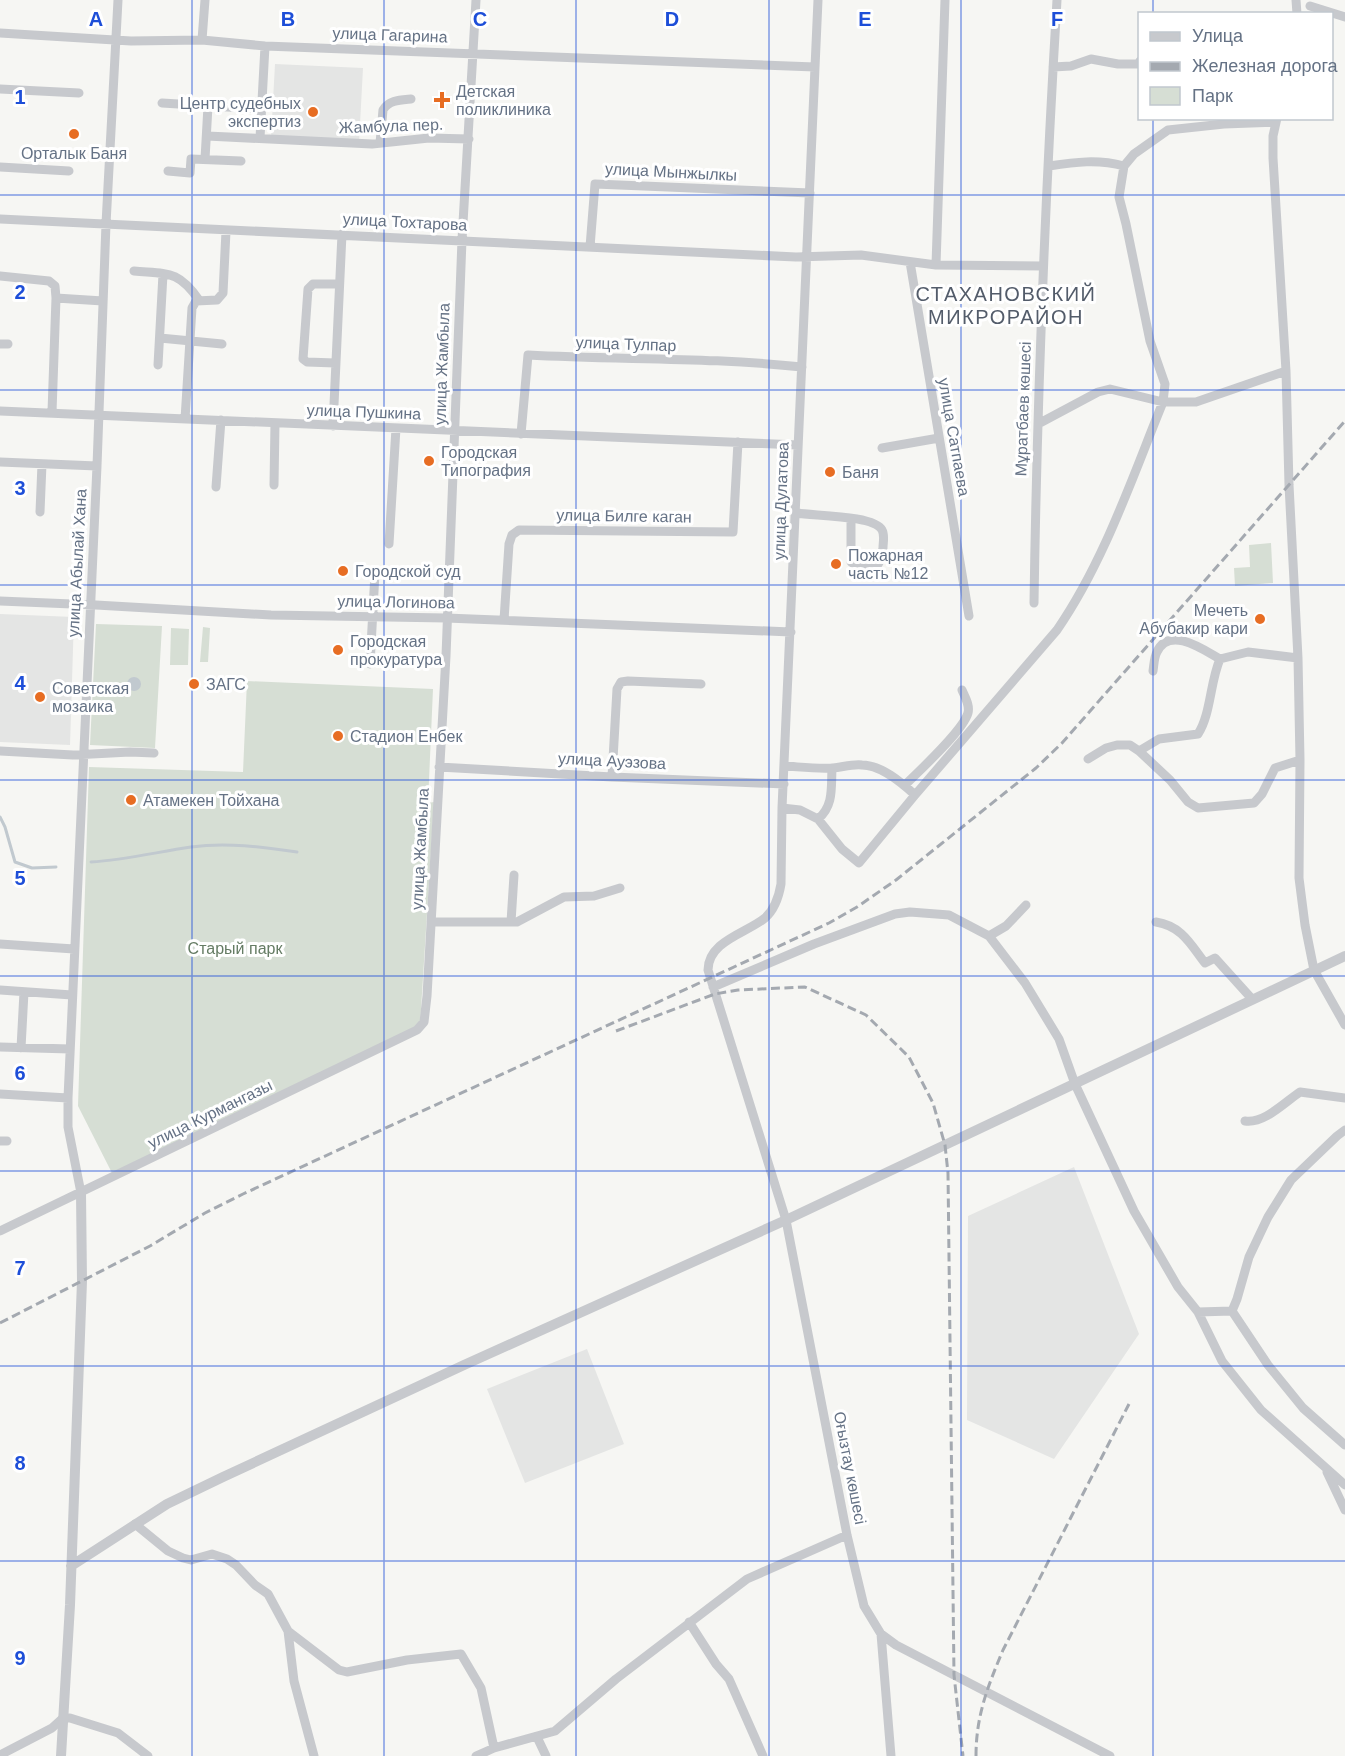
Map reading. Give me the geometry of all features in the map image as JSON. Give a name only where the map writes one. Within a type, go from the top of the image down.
[{"type":"street","name":"улица Абылай Хана","points":[[81,1193],[68,1127],[68,1098],[118,0]]},
{"type":"street","points":[[202,40],[206,0]]},
{"type":"street","name":"улица Жамбыла","points":[[426,1016],[446,656],[462,240],[476,0]]},
{"type":"street","name":"улица Дулатова","points":[[708,970],[711,959],[722,944],[768,915],[779,895],[781,884],[782,808],[818,0]]},
{"type":"street","points":[[936,265],[945,0]]},
{"type":"street","name":"Мұратбаев көшесі","points":[[1035,603],[1035,481],[1043,266],[1057,0]]},
{"type":"street","points":[[1310,6],[1329,12]]},
{"type":"street","name":"улица Гагарина","points":[[0,33],[116,40],[202,40],[265,46],[815,67]]},
{"type":"street","points":[[260,138],[265,46]]},
{"type":"street","points":[[1053,67],[1071,66],[1091,59],[1128,65],[1138,64]]},
{"type":"street","points":[[0,89],[79,93]]},
{"type":"street","points":[[380,143],[383,110],[388,103],[411,99]]},
{"type":"street","points":[[162,103],[262,109]]},
{"type":"street","points":[[206,159],[208,106]]},
{"type":"street","points":[[782,808],[800,810],[818,819],[842,849],[859,863],[1057,630],[1075,604],[1101,550],[1163,402],[1165,384],[1150,341],[1119,196],[1124,166],[1130,157],[1168,130],[1223,121],[1276,120],[1273,135],[1273,158],[1286,371],[1298,658],[1299,878],[1314,970],[1345,1025]]},
{"type":"street","name":"Жамбула пер.","points":[[207,136],[380,143],[429,138],[469,139]]},
{"type":"street","points":[[168,171],[190,173],[191,159],[241,161]]},
{"type":"street","points":[[1049,166],[1079,161],[1099,161],[1124,166]]},
{"type":"street","points":[[0,167],[69,171]]},
{"type":"street","name":"улица Мынжылкы","points":[[590,247],[595,183],[810,193]]},
{"type":"street","name":"улица Тохтарова","points":[[0,219],[590,247],[808,256],[861,255],[910,262]]},
{"type":"street","points":[[185,419],[192,308],[199,300],[217,300],[223,293],[226,231]]},
{"type":"street","points":[[333,426],[342,234]]},
{"type":"street","points":[[910,262],[936,265],[1043,266]]},
{"type":"street","name":"улица Сатпаева","points":[[910,262],[969,616]]},
{"type":"street","points":[[134,271],[178,277],[187,283],[199,300]]},
{"type":"street","points":[[158,364],[163,274]]},
{"type":"street","points":[[0,276],[52,282],[56,290],[52,412]]},
{"type":"street","points":[[335,363],[307,362],[303,359],[308,289],[313,284],[339,284]]},
{"type":"street","points":[[57,298],[103,301]]},
{"type":"street","points":[[160,338],[222,344]]},
{"type":"street","name":"улица Тулпар","points":[[521,434],[528,355],[717,362],[802,368]]},
{"type":"street","points":[[1038,424],[1098,392],[1110,389],[1163,402],[1196,402],[1286,371]]},
{"type":"street","name":"улица Пушкина","points":[[0,411],[798,445]]},
{"type":"street","points":[[216,487],[221,420]]},
{"type":"street","points":[[274,485],[275,423]]},
{"type":"street","points":[[389,544],[396,428]]},
{"type":"street","points":[[882,448],[939,438]]},
{"type":"street","name":"улица Билге каган","points":[[504,620],[509,544],[512,535],[519,530],[733,532],[738,442]]},
{"type":"street","points":[[0,462],[97,466]]},
{"type":"street","points":[[40,512],[42,464]]},
{"type":"street","points":[[796,513],[851,519],[876,524],[883,531],[880,561],[874,568],[860,568],[851,562],[851,519]]},
{"type":"street","points":[[370,664],[375,573]]},
{"type":"street","name":"улица Логинова","points":[[0,602],[271,615],[446,618],[791,632]]},
{"type":"street","points":[[1153,671],[1157,650],[1171,641],[1183,640],[1193,643],[1220,659],[1248,652],[1298,658]]},
{"type":"street","points":[[1139,751],[1159,739],[1198,734],[1203,724],[1214,672],[1220,659]]},
{"type":"street","points":[[612,777],[617,689],[621,682],[701,684]]},
{"type":"street","points":[[905,785],[937,754],[962,724],[968,714],[962,690]]},
{"type":"street","points":[[1088,759],[1117,744],[1130,745],[1170,780],[1188,802],[1198,808],[1251,805],[1262,794],[1275,768],[1300,760]]},
{"type":"street","points":[[0,751],[82,754],[154,753]]},
{"type":"street","points":[[785,766],[832,768],[862,765],[876,767],[905,785],[915,795]]},
{"type":"street","name":"улица Ауэзова","points":[[439,767],[784,784]]},
{"type":"street","points":[[818,819],[828,809],[832,768]]},
{"type":"street","points":[[511,922],[514,875]]},
{"type":"street","points":[[431,922],[511,922],[530,916],[564,897],[594,896],[620,888]]},
{"type":"street","points":[[989,936],[1006,927],[1026,905]]},
{"type":"street","points":[[713,987],[814,944],[895,914],[910,912],[949,915],[989,936],[1024,983],[1059,1040],[1075,1084],[1134,1211],[1178,1287],[1198,1312],[1222,1361],[1255,1402],[1345,1485]]},
{"type":"street","points":[[1156,922],[1176,929],[1186,936],[1205,963],[1215,958],[1252,999]]},
{"type":"street","points":[[0,944],[74,950]]},
{"type":"street","points":[[71,1566],[167,1504],[319,1432],[786,1220],[1345,956]]},
{"type":"street","name":"Оғызтау көшесі","points":[[708,970],[786,1220],[847,1535],[864,1606],[881,1634],[896,1645],[1110,1756]]},
{"type":"street","points":[[0,990],[72,995]]},
{"type":"street","points":[[21,1048],[24,993]]},
{"type":"street","name":"улица Курмангазы","points":[[0,1231],[417,1030],[422,1026],[426,1016]]},
{"type":"street","points":[[0,1047],[70,1049]]},
{"type":"street","points":[[1245,1121],[1252,1122],[1268,1114],[1300,1092],[1345,1098]]},
{"type":"street","points":[[0,1094],[68,1098]]},
{"type":"street","points":[[1232,1311],[1249,1257],[1279,1198],[1291,1180],[1345,1130]]},
{"type":"street","points":[[60,1756],[71,1566],[82,1281],[81,1193]]},
{"type":"street","points":[[1198,1312],[1232,1311]]},
{"type":"street","points":[[1232,1311],[1268,1365],[1303,1408],[1345,1445]]},
{"type":"street","points":[[1324,1467],[1345,1510]]},
{"type":"street","points":[[135,1524],[168,1551],[183,1558],[191,1560],[207,1554],[227,1558],[255,1585],[268,1594],[288,1631],[294,1681],[314,1756]]},
{"type":"street","points":[[476,1756],[494,1748],[555,1731],[616,1679],[747,1579],[847,1535]]},
{"type":"street","points":[[689,1622],[716,1664],[729,1679],[763,1756]]},
{"type":"street","points":[[288,1631],[339,1670],[347,1672],[407,1660],[461,1654],[481,1688],[494,1748]]},
{"type":"street","points":[[881,1634],[891,1756]]},
{"type":"street","points":[[0,1755],[52,1728],[63,1718],[70,1718],[118,1733],[148,1756]]},
{"type":"street","points":[[537,1737],[546,1756]]},
{"type":"shaded area","points":[[275,64],[363,68],[359,143],[271,138]]},
{"type":"shaded area","points":[[0,614],[74,617],[70,745],[0,742]]},
{"type":"shaded area","points":[[134,677],[139,679],[141,684],[139,689],[134,691],[129,689],[127,684],[129,679]]},
{"type":"shaded area","points":[[1074,1167],[1139,1334],[1054,1459],[967,1420],[968,1216]]},
{"type":"shaded area","points":[[587,1349],[624,1444],[525,1483],[487,1389]]},
{"type":"green space","points":[[1271,543],[1273,583],[1235,586],[1234,568],[1250,567],[1249,545]]},
{"type":"green space","points":[[96,624],[162,626],[155,748],[90,745]]},
{"type":"green space","points":[[203,627],[210,628],[208,662],[200,662]]},
{"type":"green space","points":[[171,628],[189,629],[188,665],[170,665]]},
{"type":"green space","name":"Старый парк","points":[[247,681],[433,689],[428,803],[434,802],[420,1025],[112,1173],[78,1106],[89,767],[243,772]]},
{"type":"waterway","points":[[0,817],[15,862],[32,868],[56,867]]},
{"type":"waterway","points":[[91,862],[218,845],[297,852]]},
{"type":"railway","points":[[0,1323],[150,1246],[205,1213],[243,1194],[829,923],[857,907],[896,880],[1036,768],[1062,743],[1345,421]]},
{"type":"railway","points":[[616,1031],[715,994],[738,990],[805,987],[866,1015],[909,1057],[933,1103],[945,1145],[948,1173],[954,1675],[963,1756]]},
{"type":"railway","points":[[976,1756],[981,1714],[1003,1650],[1129,1404]]},
{"type":"place","name":"Детская поликлиника","points":[[442,100]]},
{"type":"place","name":"Центр судебных экспертиз","points":[[313,112]]},
{"type":"place","name":"Орталык Баня","points":[[74,134]]},
{"type":"place","name":"Городская Типография","points":[[429,461]]},
{"type":"place","name":"Баня","points":[[830,472]]},
{"type":"place","name":"Пожарная часть №12","points":[[836,564]]},
{"type":"place","name":"Городской суд","points":[[343,571]]},
{"type":"place","name":"Мечеть Абубакир кари","points":[[1260,619]]},
{"type":"place","name":"Городская прокуратура","points":[[338,650]]},
{"type":"place","name":"ЗАГС","points":[[194,684]]},
{"type":"place","name":"Советская мозаика","points":[[40,697]]},
{"type":"place","name":"Стадион Енбек","points":[[338,736]]},
{"type":"place","name":"Атамекен Тойхана","points":[[131,800]]},
{"type":"district","name":"СТАХАНОВСКИЙ МИКРОРАЙОН","points":[[1006,306]]}]
